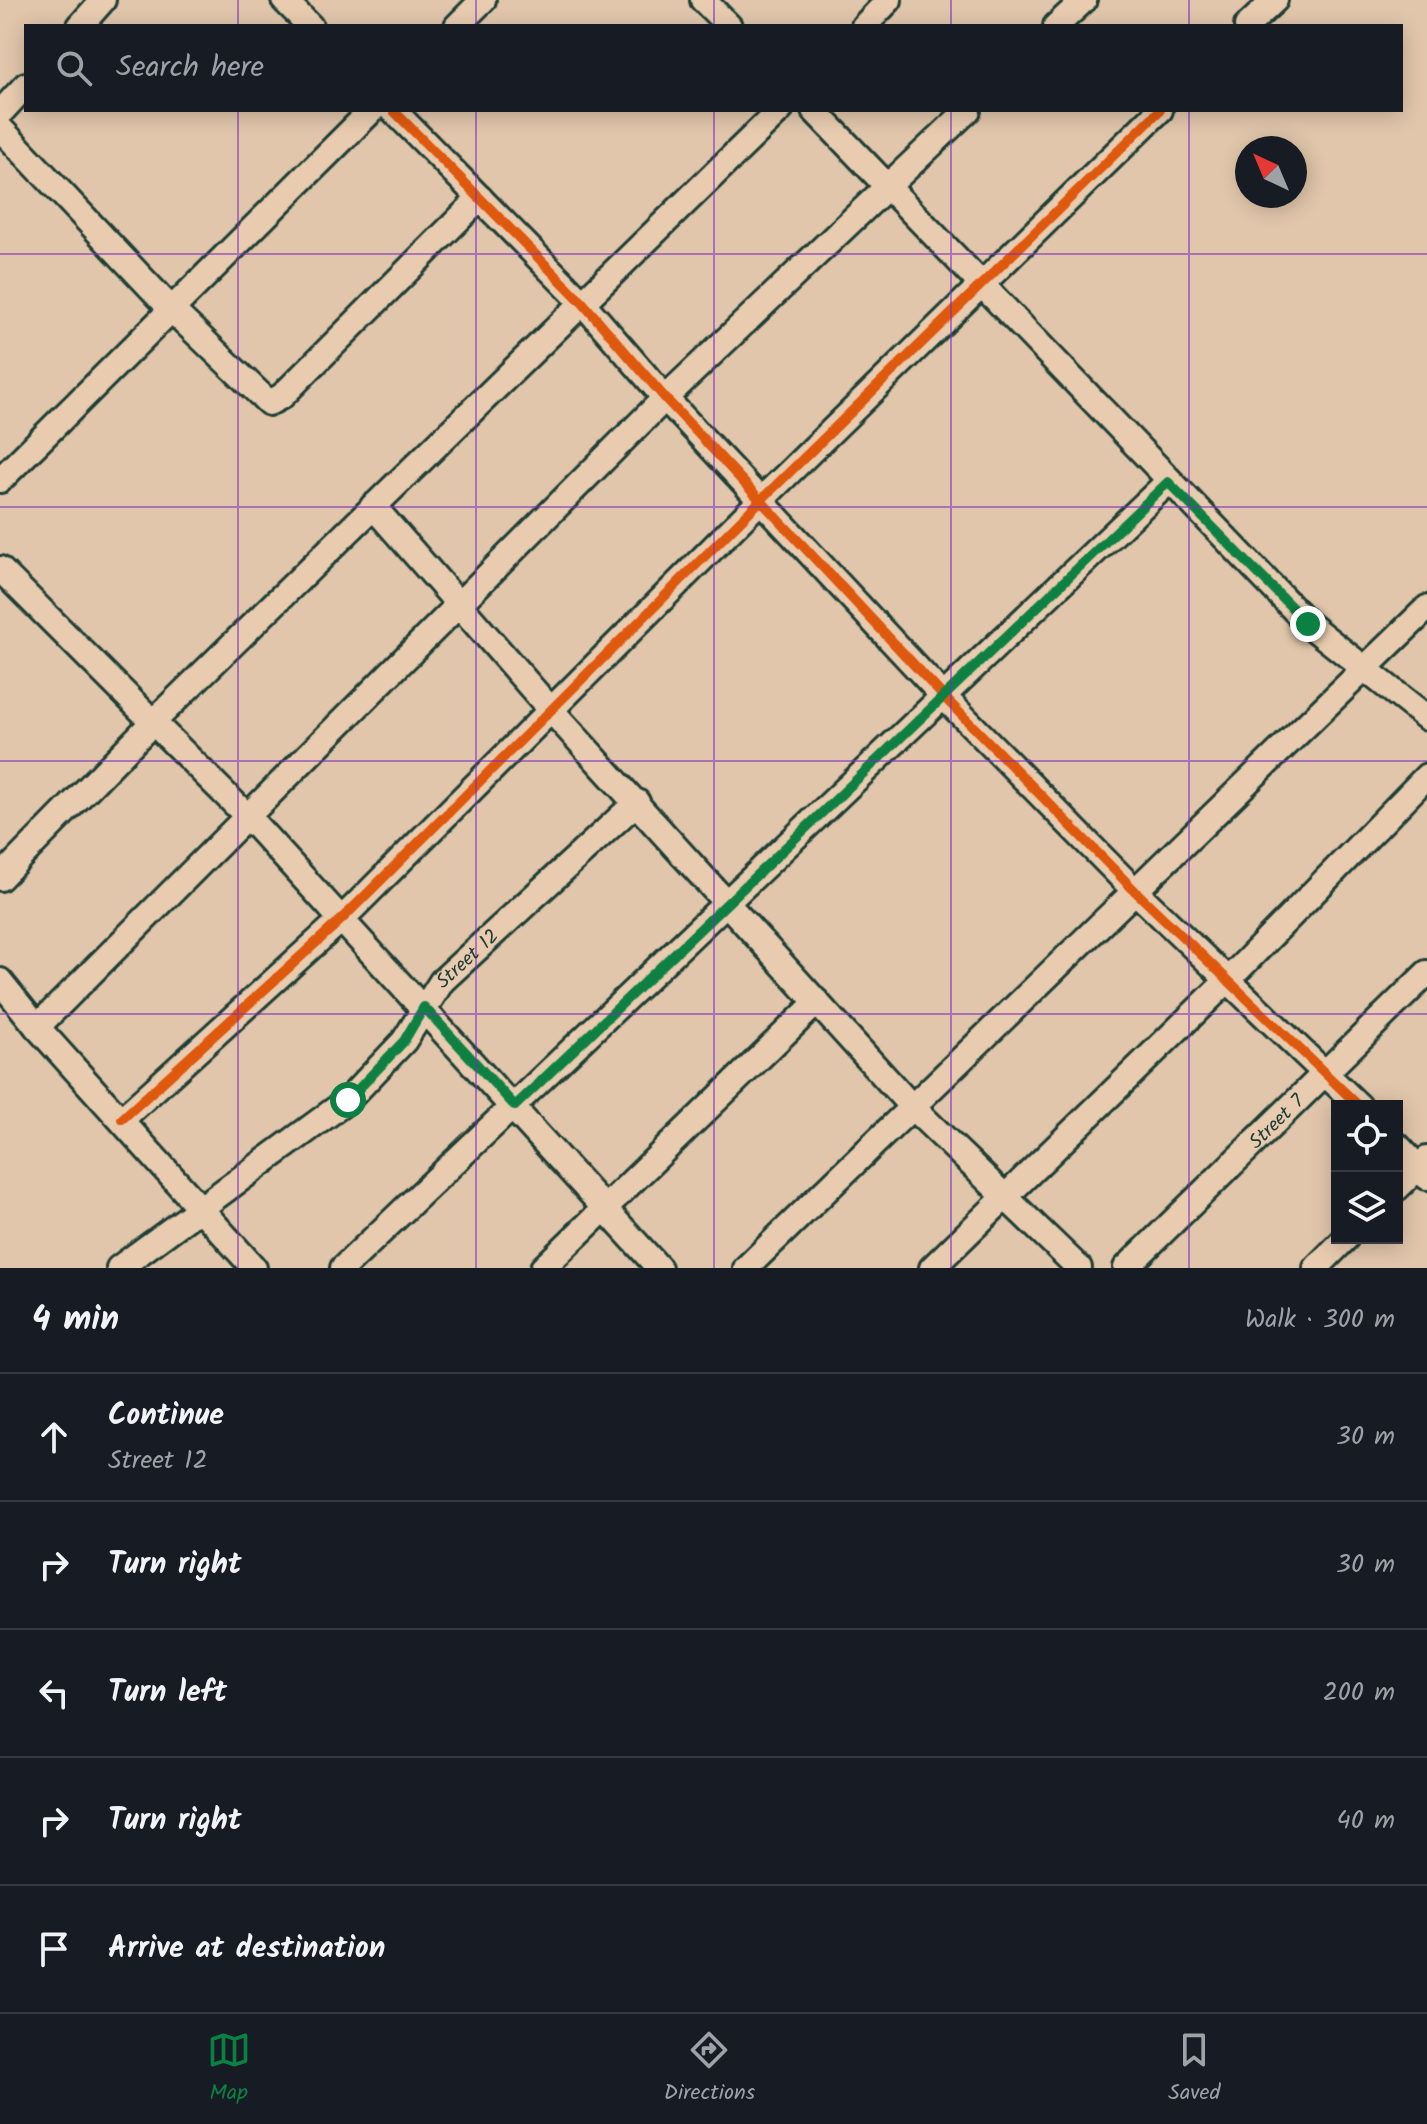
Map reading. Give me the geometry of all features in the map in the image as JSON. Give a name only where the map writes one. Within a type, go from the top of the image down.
[{"type":"street","points":[[82,24],[103,0]]},
{"type":"street","points":[[284,0],[308,24]]},
{"type":"street","points":[[459,24],[483,0]]},
{"type":"street","points":[[703,0],[727,24]]},
{"type":"street","points":[[866,24],[889,0]]},
{"type":"street","points":[[1058,24],[1084,0]]},
{"type":"street","points":[[1249,24],[1275,0]]},
{"type":"street","points":[[0,113],[24,87]]},
{"type":"street","points":[[0,480],[370,112]]},
{"type":"street","points":[[395,112],[582,302],[665,398],[945,698],[1135,891],[1353,1100]]},
{"type":"street","points":[[0,878],[155,720],[778,112]]},
{"type":"street","points":[[816,112],[889,185],[1168,482],[1308,624],[1427,718]]},
{"type":"street","points":[[37,1027],[460,607],[665,398],[966,112]]},
{"type":"street","points":[[122,1119],[343,918],[760,501],[1158,112]]},
{"type":"street","points":[[0,128],[171,309],[269,403],[282,396],[480,198]]},
{"type":"street","points":[[343,1268],[729,904],[1168,482]]},
{"type":"street","points":[[373,506],[551,710],[912,1107],[1079,1268]]},
{"type":"street","points":[[0,569],[155,720],[248,817],[515,1106],[659,1268]]},
{"type":"street","points":[[746,1268],[1427,608]]},
{"type":"street","points":[[932,1268],[1227,981],[1427,776]]},
{"type":"street","name":"Street 12","points":[[119,1268],[348,1100],[404,1041],[442,981],[637,802]]},
{"type":"street","name":"Street 7","points":[[1126,1268],[1427,973]]},
{"type":"street","points":[[0,981],[37,1027],[254,1268]]},
{"type":"street","points":[[543,1268],[817,1002]]},
{"type":"street","points":[[1403,1150],[1424,1168],[1403,1184]]},
{"type":"street","points":[[1316,1268],[1340,1244]]},
{"type":"cycle path","points":[[395,112],[582,302],[665,398],[945,698],[1135,891],[1353,1100]]},
{"type":"cycle path","points":[[122,1119],[343,918],[760,501],[1158,112]]},
{"type":"route","points":[[348,1100],[404,1041],[424,1007],[515,1106],[1168,482],[1308,624]]}]
